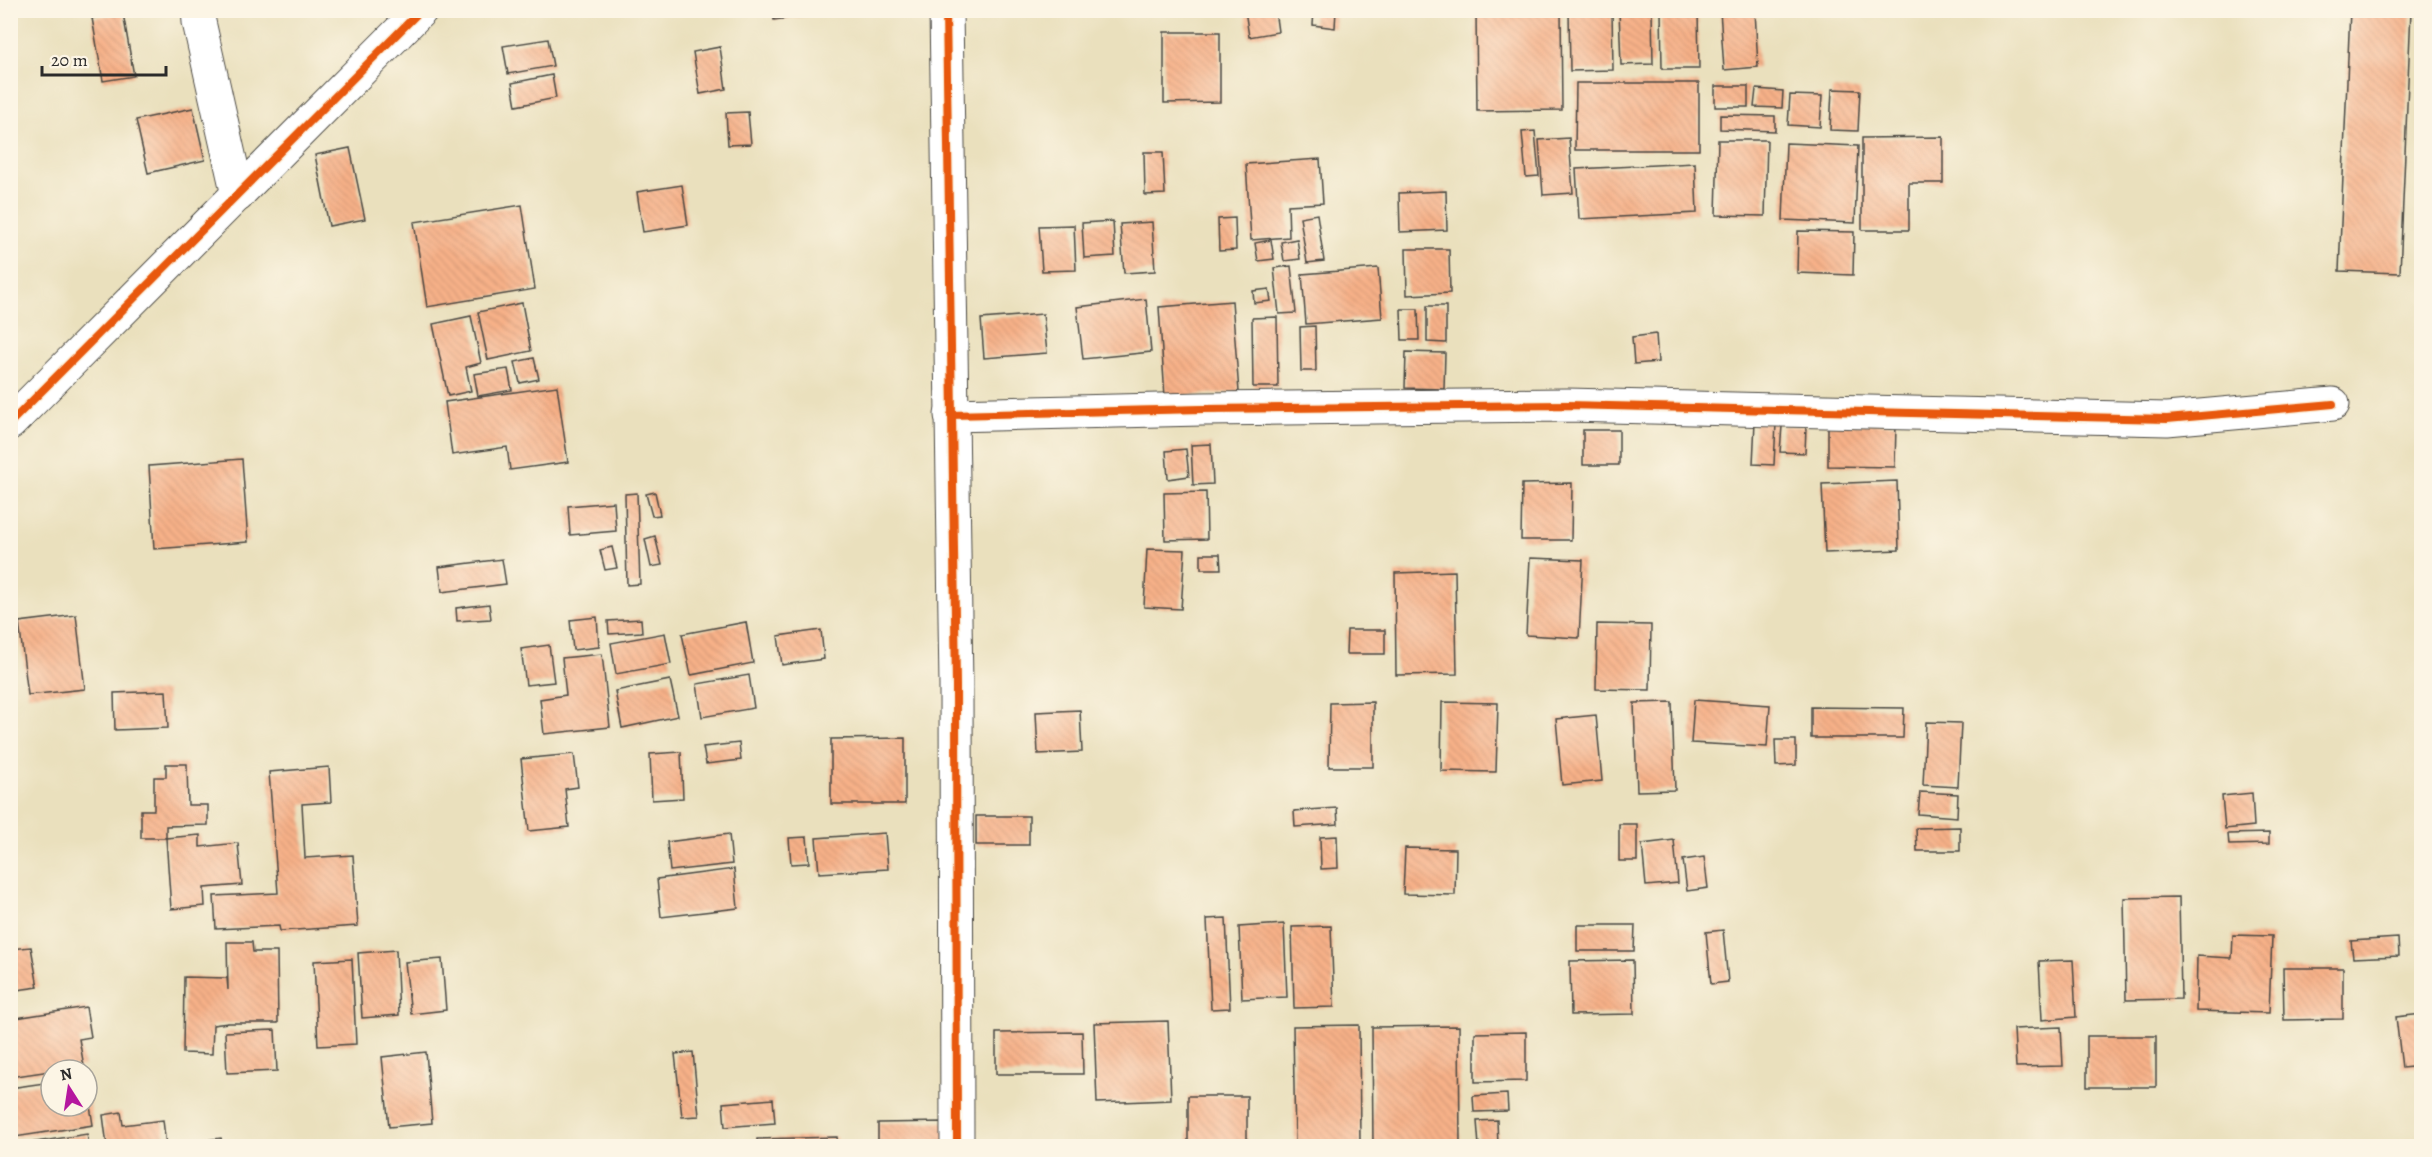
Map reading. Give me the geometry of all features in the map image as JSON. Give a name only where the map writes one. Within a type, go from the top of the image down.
[{"type":"street","points":[[198,10],[238,195]]},
{"type":"street","points":[[10,423],[420,10]]},
{"type":"street","points":[[946,10],[956,697],[957,1146]]},
{"type":"street","points":[[951,415],[1567,405],[2167,419],[2333,404]]},
{"type":"building","points":[[773,10],[838,10],[838,12],[774,20]]},
{"type":"building","points":[[1245,10],[1275,10],[1278,32],[1249,37]]},
{"type":"building","points":[[1314,10],[1336,10],[1335,28],[1313,25]]},
{"type":"building","points":[[1476,10],[1561,10],[1562,110],[1477,111]]},
{"type":"building","points":[[1569,10],[1612,10],[1613,70],[1570,71]]},
{"type":"building","points":[[1619,10],[1652,10],[1653,64],[1621,65]]},
{"type":"building","points":[[1661,10],[1698,10],[1699,69],[1662,69]]},
{"type":"building","points":[[1720,10],[1755,10],[1758,67],[1724,70]]},
{"type":"building","points":[[2350,10],[2411,10],[2400,273],[2339,271]]},
{"type":"building","points":[[123,13],[134,76],[103,81],[92,18]]},
{"type":"building","points":[[1164,32],[1220,32],[1220,102],[1164,103]]},
{"type":"building","points":[[548,39],[553,66],[508,74],[503,46]]},
{"type":"building","points":[[720,47],[726,89],[700,94],[693,52]]},
{"type":"building","points":[[552,75],[556,98],[516,106],[512,83]]},
{"type":"building","points":[[1576,83],[1699,83],[1699,150],[1575,150]]},
{"type":"building","points":[[1715,86],[1748,86],[1748,107],[1715,107]]},
{"type":"building","points":[[1756,89],[1783,91],[1782,108],[1754,107]]},
{"type":"building","points":[[1832,89],[1860,90],[1858,131],[1830,130]]},
{"type":"building","points":[[1790,95],[1822,96],[1820,127],[1788,125]]},
{"type":"building","points":[[193,108],[205,160],[148,173],[136,120]]},
{"type":"building","points":[[748,112],[751,144],[728,145],[726,113]]},
{"type":"building","points":[[1720,115],[1775,116],[1775,131],[1720,129]]},
{"type":"building","points":[[1535,131],[1539,176],[1526,177],[1522,132]]},
{"type":"building","points":[[1943,137],[1943,183],[1909,183],[1909,230],[1862,230],[1862,138]]},
{"type":"building","points":[[1569,138],[1573,193],[1543,195],[1539,140]]},
{"type":"building","points":[[1718,140],[1767,140],[1765,216],[1716,215]]},
{"type":"building","points":[[1786,143],[1858,146],[1855,223],[1783,220]]},
{"type":"building","points":[[350,148],[365,219],[329,226],[315,155]]},
{"type":"building","points":[[1144,152],[1163,152],[1165,194],[1145,195]]},
{"type":"building","points":[[1320,159],[1323,203],[1288,205],[1289,237],[1251,240],[1246,164]]},
{"type":"building","points":[[1695,163],[1697,213],[1579,219],[1576,169]]},
{"type":"building","points":[[682,185],[688,225],[643,232],[637,192]]},
{"type":"building","points":[[1446,191],[1447,230],[1400,232],[1399,193]]},
{"type":"building","points":[[522,205],[535,289],[427,307],[414,222]]},
{"type":"building","points":[[1317,214],[1324,261],[1307,263],[1300,217]]},
{"type":"building","points":[[1235,218],[1236,250],[1219,251],[1218,219]]},
{"type":"building","points":[[1113,221],[1115,256],[1084,258],[1082,223]]},
{"type":"building","points":[[1152,222],[1155,271],[1124,273],[1120,224]]},
{"type":"building","points":[[1074,225],[1076,270],[1042,271],[1039,226]]},
{"type":"building","points":[[1798,231],[1854,232],[1853,275],[1797,273]]},
{"type":"building","points":[[1297,239],[1300,259],[1284,261],[1281,242]]},
{"type":"building","points":[[1271,240],[1274,259],[1258,261],[1255,243]]},
{"type":"building","points":[[1406,249],[1449,249],[1450,293],[1407,295]]},
{"type":"building","points":[[1291,266],[1296,313],[1279,314],[1274,268]]},
{"type":"building","points":[[1378,268],[1382,318],[1306,324],[1302,274]]},
{"type":"building","points":[[1269,289],[1271,301],[1254,303],[1253,291]]},
{"type":"building","points":[[1146,299],[1151,352],[1083,359],[1077,307]]},
{"type":"building","points":[[1232,301],[1239,392],[1165,397],[1159,307]]},
{"type":"building","points":[[522,303],[531,351],[488,360],[478,312]]},
{"type":"building","points":[[1427,306],[1446,306],[1446,343],[1427,342]]},
{"type":"building","points":[[1401,309],[1418,309],[1419,340],[1402,340]]},
{"type":"building","points":[[1043,314],[1047,353],[984,358],[981,319]]},
{"type":"building","points":[[471,316],[481,363],[466,367],[471,391],[448,396],[433,324]]},
{"type":"building","points":[[1277,317],[1278,387],[1253,387],[1252,318]]},
{"type":"building","points":[[1315,326],[1316,371],[1301,371],[1300,327]]},
{"type":"building","points":[[1656,334],[1658,362],[1634,364],[1632,337]]},
{"type":"building","points":[[1406,352],[1445,353],[1444,389],[1405,388]]},
{"type":"building","points":[[534,358],[539,379],[520,383],[515,362]]},
{"type":"building","points":[[508,369],[512,390],[478,396],[474,374]]},
{"type":"building","points":[[557,386],[568,462],[510,470],[507,447],[452,455],[445,402]]},
{"type":"building","points":[[1755,422],[1776,423],[1774,465],[1753,464]]},
{"type":"building","points":[[1828,424],[1896,424],[1895,467],[1828,466]]},
{"type":"building","points":[[1782,426],[1806,427],[1805,453],[1780,452]]},
{"type":"building","points":[[1583,430],[1619,430],[1619,465],[1583,465]]},
{"type":"building","points":[[1211,444],[1213,484],[1193,485],[1191,445]]},
{"type":"building","points":[[1186,449],[1189,476],[1168,479],[1166,451]]},
{"type":"building","points":[[242,459],[248,542],[154,549],[149,466]]},
{"type":"building","points":[[1897,481],[1899,550],[1825,553],[1822,484]]},
{"type":"building","points":[[1572,483],[1571,540],[1521,540],[1522,484]]},
{"type":"building","points":[[655,492],[660,515],[652,516],[646,494]]},
{"type":"building","points":[[1206,492],[1207,539],[1165,540],[1164,493]]},
{"type":"building","points":[[637,493],[640,584],[627,585],[625,494]]},
{"type":"building","points":[[614,502],[616,531],[570,535],[568,506]]},
{"type":"building","points":[[655,536],[662,565],[651,567],[645,539]]},
{"type":"building","points":[[612,547],[617,568],[605,570],[600,550]]},
{"type":"building","points":[[1147,549],[1185,550],[1181,609],[1144,607]]},
{"type":"building","points":[[1201,554],[1220,554],[1221,569],[1201,569]]},
{"type":"building","points":[[1530,558],[1583,560],[1579,638],[1526,635]]},
{"type":"building","points":[[502,559],[506,584],[442,592],[439,567]]},
{"type":"building","points":[[1455,571],[1457,674],[1396,675],[1395,573]]},
{"type":"building","points":[[489,604],[491,619],[457,621],[456,608]]},
{"type":"building","points":[[76,615],[85,689],[28,695],[19,622]]},
{"type":"building","points":[[597,617],[599,647],[573,650],[570,620]]},
{"type":"building","points":[[641,619],[642,632],[609,634],[608,621]]},
{"type":"building","points":[[746,622],[753,663],[691,675],[682,634]]},
{"type":"building","points":[[1597,624],[1651,625],[1650,690],[1596,689]]},
{"type":"building","points":[[821,630],[824,659],[782,665],[778,636]]},
{"type":"building","points":[[1347,630],[1385,630],[1385,654],[1346,654]]},
{"type":"building","points":[[665,633],[671,664],[616,674],[611,643]]},
{"type":"building","points":[[549,645],[554,682],[526,685],[521,649]]},
{"type":"building","points":[[602,654],[610,727],[544,734],[540,699],[566,695],[562,658]]},
{"type":"building","points":[[749,675],[754,708],[702,717],[697,684]]},
{"type":"building","points":[[670,680],[678,716],[622,728],[615,691]]},
{"type":"building","points":[[166,691],[168,728],[115,730],[114,693]]},
{"type":"building","points":[[1694,700],[1770,705],[1767,747],[1691,743]]},
{"type":"building","points":[[1373,702],[1373,767],[1329,767],[1330,703]]},
{"type":"building","points":[[1442,702],[1498,703],[1496,772],[1441,771]]},
{"type":"building","points":[[1672,702],[1675,790],[1637,791],[1634,703]]},
{"type":"building","points":[[1811,707],[1904,708],[1903,738],[1811,738]]},
{"type":"building","points":[[1080,710],[1082,752],[1038,754],[1036,712]]},
{"type":"building","points":[[1596,715],[1602,781],[1562,785],[1556,719]]},
{"type":"building","points":[[1926,722],[1961,723],[1958,787],[1923,785]]},
{"type":"building","points":[[905,738],[905,804],[831,804],[831,739]]},
{"type":"building","points":[[1775,740],[1796,740],[1796,765],[1776,766]]},
{"type":"building","points":[[739,743],[741,760],[706,764],[703,747]]},
{"type":"building","points":[[681,752],[683,798],[652,800],[650,754]]},
{"type":"building","points":[[574,754],[578,787],[565,789],[569,827],[529,831],[521,759]]},
{"type":"building","points":[[166,764],[187,764],[188,805],[208,805],[208,825],[166,826],[166,838],[141,838],[141,810],[154,810],[154,777],[166,777]]},
{"type":"building","points":[[329,767],[331,802],[302,804],[305,858],[353,855],[358,926],[280,931],[279,926],[216,929],[214,896],[278,893],[269,772]]},
{"type":"building","points":[[1920,792],[1958,794],[1957,817],[1918,814]]},
{"type":"building","points":[[2252,793],[2254,826],[2225,829],[2222,796]]},
{"type":"building","points":[[1337,808],[1338,824],[1295,827],[1294,811]]},
{"type":"building","points":[[976,816],[1029,816],[1029,845],[976,845]]},
{"type":"building","points":[[1619,824],[1637,824],[1637,861],[1619,861]]},
{"type":"building","points":[[1960,827],[1960,851],[1917,851],[1916,828]]},
{"type":"building","points":[[885,833],[888,869],[819,873],[816,838]]},
{"type":"building","points":[[2269,833],[2269,844],[2229,845],[2228,834]]},
{"type":"building","points":[[729,834],[732,864],[670,871],[667,842]]},
{"type":"building","points":[[200,835],[200,847],[238,843],[242,885],[204,888],[205,906],[171,909],[166,838]]},
{"type":"building","points":[[1337,836],[1338,868],[1321,869],[1320,837]]},
{"type":"building","points":[[807,837],[809,863],[791,864],[789,838]]},
{"type":"building","points":[[1674,840],[1678,883],[1646,886],[1642,844]]},
{"type":"building","points":[[1405,848],[1456,849],[1455,895],[1403,894]]},
{"type":"building","points":[[1704,857],[1708,888],[1687,891],[1683,860]]},
{"type":"building","points":[[734,869],[738,908],[661,917],[657,879]]},
{"type":"building","points":[[2179,897],[2181,999],[2126,1000],[2124,898]]},
{"type":"building","points":[[1226,918],[1230,1008],[1211,1009],[1207,919]]},
{"type":"building","points":[[1284,924],[1287,997],[1242,999],[1239,927]]},
{"type":"building","points":[[1577,925],[1635,925],[1634,951],[1577,951]]},
{"type":"building","points":[[1331,926],[1334,1007],[1294,1008],[1292,927]]},
{"type":"building","points":[[1723,930],[1728,982],[1711,984],[1706,932]]},
{"type":"building","points":[[2233,935],[2272,936],[2269,1013],[2196,1011],[2197,956],[2232,958]]},
{"type":"building","points":[[2398,938],[2399,956],[2353,958],[2351,941]]},
{"type":"building","points":[[227,942],[252,942],[253,952],[277,952],[278,1023],[213,1025],[212,1054],[183,1053],[184,977],[227,978],[228,990]]},
{"type":"building","points":[[31,947],[38,987],[10,991],[10,949]]},
{"type":"building","points":[[396,950],[399,1015],[362,1018],[358,953]]},
{"type":"building","points":[[352,959],[356,1044],[318,1046],[314,961]]},
{"type":"building","points":[[442,959],[446,1010],[411,1014],[405,962]]},
{"type":"building","points":[[1633,960],[1634,1014],[1571,1015],[1570,961]]},
{"type":"building","points":[[2073,960],[2076,1017],[2042,1020],[2039,961]]},
{"type":"building","points":[[2283,968],[2343,968],[2343,1019],[2284,1020]]},
{"type":"building","points":[[86,1007],[91,1037],[79,1039],[83,1058],[39,1058],[39,1073],[10,1077],[10,1019]]},
{"type":"building","points":[[2422,1014],[2422,1066],[2402,1068],[2396,1017]]},
{"type":"building","points":[[1168,1021],[1171,1100],[1097,1103],[1094,1023]]},
{"type":"building","points":[[1359,1025],[1360,1146],[1295,1146],[1293,1026]]},
{"type":"building","points":[[1459,1026],[1460,1146],[1373,1146],[1372,1027]]},
{"type":"building","points":[[2061,1027],[2063,1066],[2016,1067],[2014,1029]]},
{"type":"building","points":[[275,1030],[277,1071],[227,1073],[225,1032]]},
{"type":"building","points":[[1082,1032],[1083,1074],[996,1074],[996,1033]]},
{"type":"building","points":[[1526,1032],[1526,1081],[1475,1082],[1475,1033]]},
{"type":"building","points":[[2087,1036],[2156,1036],[2156,1087],[2087,1087]]},
{"type":"building","points":[[426,1052],[432,1123],[389,1127],[382,1057]]},
{"type":"building","points":[[693,1052],[699,1116],[682,1117],[675,1054]]},
{"type":"building","points":[[39,1084],[39,1118],[92,1118],[93,1125],[15,1137],[10,1088]]},
{"type":"building","points":[[1507,1094],[1508,1111],[1474,1112],[1473,1096]]},
{"type":"building","points":[[1188,1096],[1247,1096],[1247,1146],[1188,1146]]},
{"type":"building","points":[[773,1099],[775,1123],[725,1127],[723,1103]]},
{"type":"building","points":[[121,1112],[123,1125],[163,1120],[166,1146],[107,1146],[103,1115]]},
{"type":"building","points":[[1497,1120],[1498,1146],[1479,1146],[1477,1121]]},
{"type":"building","points":[[946,1122],[946,1146],[878,1146],[878,1123]]},
{"type":"building","points":[[87,1134],[89,1146],[24,1146],[24,1144]]},
{"type":"building","points":[[837,1137],[838,1146],[757,1146],[757,1139]]},
{"type":"building","points":[[221,1138],[223,1146],[193,1146],[192,1142]]},
{"type":"cycle path","points":[[10,423],[421,10]]},
{"type":"cycle path","points":[[946,10],[956,685],[957,1146]]},
{"type":"cycle path","points":[[951,415],[1202,409],[1567,405],[2167,419],[2333,404]]}]
